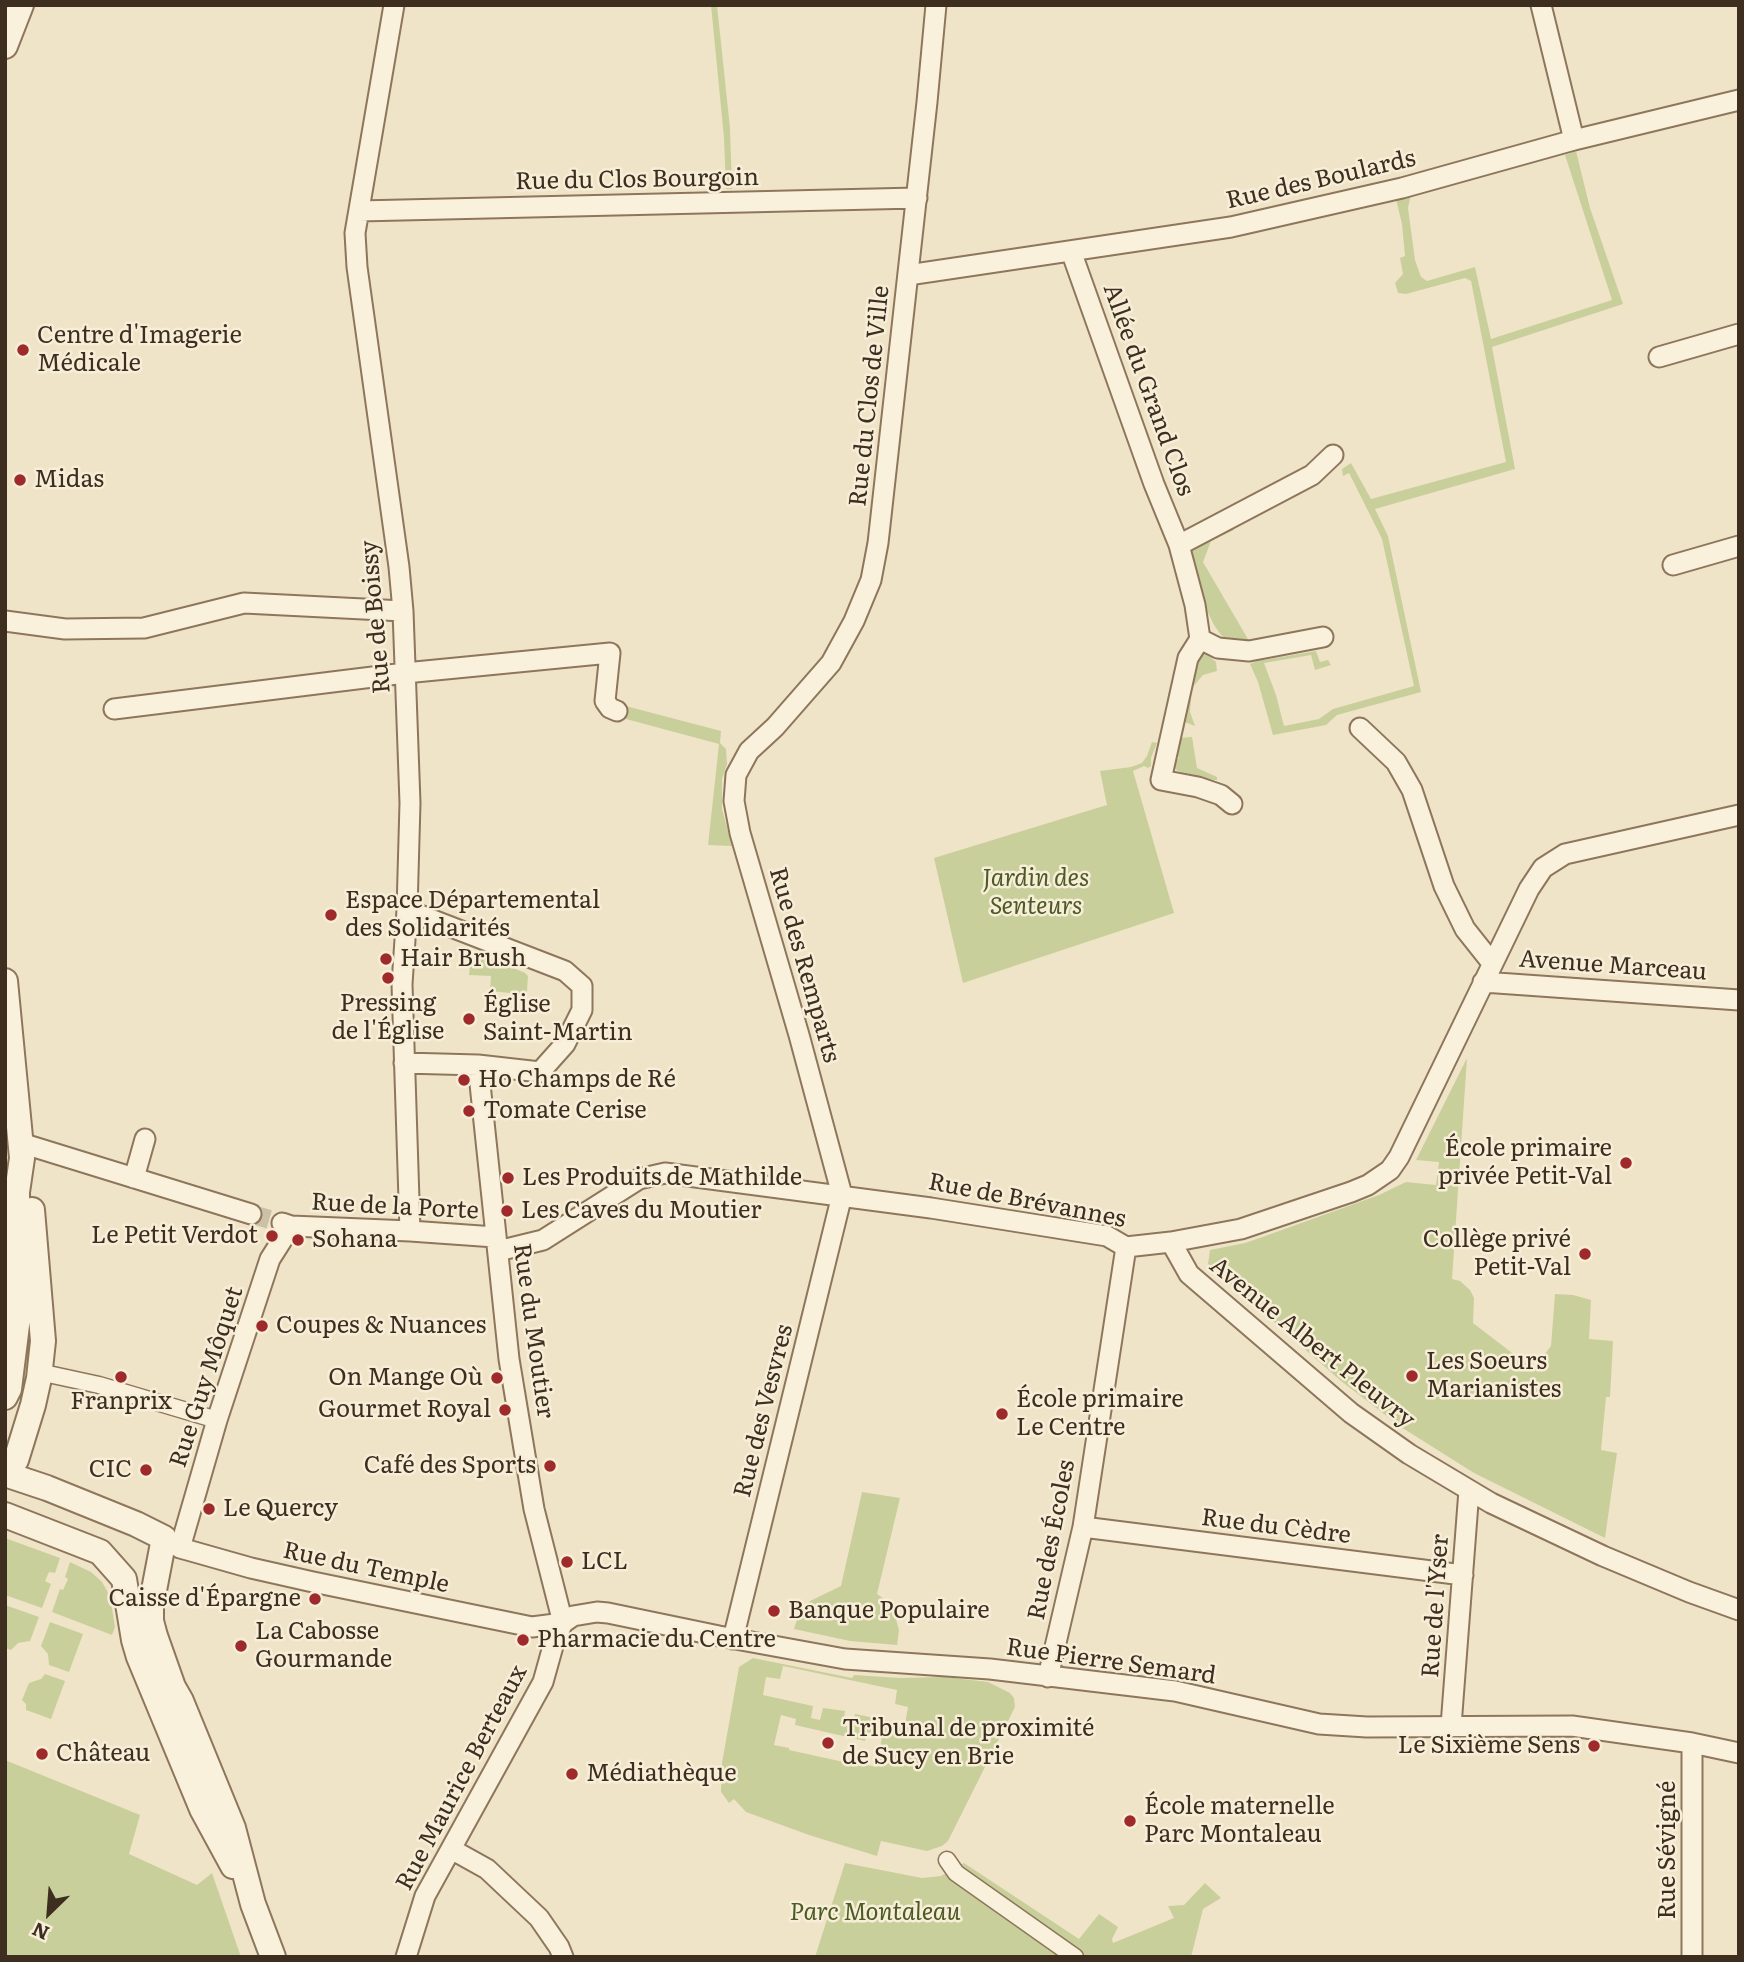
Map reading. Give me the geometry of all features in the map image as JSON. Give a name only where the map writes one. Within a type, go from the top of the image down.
[{"type":"street","points":[[5,46],[21,5]]},
{"type":"street","name":"Rue de Boissy","points":[[394,5],[355,233],[357,267],[403,611],[410,803],[402,984],[410,1231]]},
{"type":"street","name":"Rue du Clos de Ville","points":[[749,751],[775,727],[831,663],[854,621],[871,580],[878,543],[917,198],[936,5]]},
{"type":"street","points":[[1541,5],[1574,140]]},
{"type":"street","name":"Rue des Boulards","points":[[908,275],[1231,227],[1402,188],[1574,140],[1739,100]]},
{"type":"street","name":"Rue du Clos Bourgoin","points":[[359,211],[917,198]]},
{"type":"street","name":"Allée du Grand Clos","points":[[1071,251],[1154,484],[1179,545],[1195,605],[1200,639]]},
{"type":"street","points":[[1659,357],[1739,334]]},
{"type":"street","points":[[1179,545],[1312,475],[1333,455]]},
{"type":"street","points":[[1673,565],[1739,546]]},
{"type":"street","points":[[5,621],[65,629],[144,628],[244,603],[403,611]]},
{"type":"street","points":[[1232,804],[1221,795],[1198,786],[1161,780],[1188,659],[1200,639],[1218,648],[1249,651],[1324,637]]},
{"type":"street","points":[[114,709],[405,673],[610,653],[605,701],[610,708],[617,711]]},
{"type":"street","points":[[1360,728],[1396,762],[1412,790],[1444,886],[1465,929],[1492,962]]},
{"type":"street","name":"Rue des Remparts","points":[[749,751],[736,775],[734,801],[740,833],[842,1195]]},
{"type":"street","name":"Rue de Brévannes","points":[[497,1244],[543,1240],[639,1179],[665,1173],[842,1195],[1107,1236],[1126,1247],[1241,1229],[1265,1221],[1368,1185],[1390,1170],[1399,1157],[1492,962],[1535,878],[1543,868],[1565,854],[1739,815]]},
{"type":"street","points":[[404,1063],[478,1065],[540,1072],[565,1044],[582,1010],[582,986],[565,971],[407,909]]},
{"type":"street","points":[[5,981],[21,1151],[30,1191],[43,1341],[33,1405],[16,1460],[5,1474],[124,1519],[172,1543],[151,1606],[151,1621],[173,1687],[233,1828],[254,1904],[273,1957]]},
{"type":"street","name":"Avenue Marceau","points":[[1483,982],[1739,1000]]},
{"type":"street","name":"Rue du Moutier","points":[[478,1065],[509,1359],[534,1508],[563,1623]]},
{"type":"street","points":[[134,1178],[145,1139]]},
{"type":"street","points":[[21,1151],[134,1178],[251,1214]]},
{"type":"street","points":[[5,1397],[9,1389],[8,1362],[21,1151]]},
{"type":"street","name":"Rue des Vesvres","points":[[733,1639],[842,1195]]},
{"type":"street","name":"Rue de la Porte","points":[[287,1225],[410,1231],[497,1244]]},
{"type":"street","name":"Rue Guy Môquet","points":[[172,1543],[271,1259],[287,1225]]},
{"type":"street","name":"Avenue Albert Pleuvry","points":[[1171,1242],[1189,1274],[1351,1413],[1409,1454],[1491,1503],[1603,1556],[1739,1610]]},
{"type":"street","name":"Rue des Écoles","points":[[1048,1677],[1083,1527],[1126,1247]]},
{"type":"street","points":[[39,1372],[99,1385],[217,1420]]},
{"type":"street","name":"Rue de l'Yser","points":[[1451,1726],[1469,1490]]},
{"type":"street","points":[[5,1515],[100,1552],[124,1579],[139,1657],[202,1809],[254,1904]]},
{"type":"street","name":"Rue du Cèdre","points":[[1083,1527],[1463,1574]]},
{"type":"street","name":"Rue du Temple","points":[[172,1543],[288,1577],[532,1627],[563,1623]]},
{"type":"street","name":"Rue Pierre Semard","points":[[563,1623],[573,1616],[608,1613],[845,1659],[990,1669],[1175,1691],[1319,1724],[1367,1727],[1573,1726],[1692,1743],[1739,1753]]},
{"type":"street","name":"Rue Maurice Berteaux","points":[[406,1957],[425,1896],[542,1682],[555,1639],[563,1623]]},
{"type":"street","name":"Rue Sévigné","points":[[1692,1743],[1692,1957]]},
{"type":"street","points":[[451,1849],[487,1870],[539,1918],[563,1957]]},
{"type":"street","points":[[947,1860],[956,1873],[1074,1957]]},
{"type":"green space","points":[[711,5],[717,5],[730,128],[732,189],[726,189],[724,138]]},
{"type":"green space","points":[[1576,151],[1590,208],[1623,304],[1492,347],[1515,469],[1375,509],[1388,536],[1421,692],[1337,715],[1326,725],[1273,735],[1250,664],[1257,661],[1257,658],[1262,657],[1264,660],[1316,651],[1320,662],[1328,660],[1331,665],[1315,670],[1311,655],[1264,663],[1284,726],[1319,719],[1333,709],[1414,686],[1382,539],[1349,473],[1343,476],[1342,469],[1351,463],[1371,499],[1506,462],[1471,281],[1465,278],[1406,294],[1398,293],[1395,283],[1403,274],[1400,258],[1405,256],[1396,199],[1411,194],[1408,208],[1415,260],[1421,277],[1427,281],[1475,267],[1491,339],[1612,300],[1565,155]]},
{"type":"green space","points":[[1233,528],[1234,530],[1211,541],[1203,562],[1252,646],[1229,642],[1214,625],[1199,595],[1190,553],[1191,549]]},
{"type":"green space","points":[[1206,653],[1216,662],[1217,671],[1203,675],[1192,688],[1190,712],[1195,726],[1182,721],[1197,659]]},
{"type":"green space","points":[[622,705],[721,731],[720,743],[726,749],[727,764],[722,779],[722,809],[732,846],[708,845],[719,744],[626,719]]},
{"type":"green space","points":[[1192,737],[1197,768],[1217,777],[1217,780],[1178,771],[1173,767],[1174,760],[1179,758],[1176,753],[1178,738]]},
{"type":"green space","name":"Jardin des Senteurs","points":[[1152,742],[1157,743],[1151,766],[1133,771],[1174,913],[963,983],[934,858],[1107,805],[1100,771],[1142,763]]},
{"type":"green space","points":[[471,954],[491,961],[493,959],[525,973],[528,976],[526,993],[490,991],[491,976],[469,975]]},
{"type":"green space","points":[[1467,1058],[1452,1279],[1460,1281],[1474,1298],[1473,1323],[1533,1369],[1551,1346],[1555,1294],[1591,1300],[1589,1339],[1613,1341],[1610,1397],[1606,1397],[1601,1450],[1617,1453],[1605,1538],[1474,1473],[1401,1427],[1341,1381],[1208,1264],[1210,1250],[1245,1243],[1379,1195],[1406,1182],[1436,1185],[1439,1162],[1416,1160]]},
{"type":"green space","points":[[862,1492],[900,1498],[877,1594],[887,1601],[894,1612],[899,1630],[897,1645],[850,1641],[794,1629],[798,1616],[810,1601],[841,1586]]},
{"type":"green space","points":[[5,1538],[60,1558],[55,1573],[49,1572],[45,1581],[51,1584],[42,1608],[5,1595]]},
{"type":"green space","points":[[70,1562],[91,1572],[102,1582],[110,1596],[115,1627],[112,1635],[52,1612],[60,1589],[63,1590],[68,1579],[65,1577]]},
{"type":"green space","points":[[5,1605],[39,1617],[30,1641],[18,1643],[11,1650],[5,1648]]},
{"type":"green space","points":[[50,1622],[83,1634],[69,1672],[49,1665],[48,1654],[41,1646]]},
{"type":"green space","points":[[753,1658],[852,1678],[854,1675],[946,1677],[988,1682],[1010,1693],[1015,1707],[948,1841],[927,1851],[881,1841],[877,1856],[746,1812],[734,1799],[729,1803],[721,1792],[722,1763],[739,1667]],"holes":[[[783,1666],[897,1690],[895,1704],[908,1707],[905,1724],[855,1714],[852,1727],[843,1725],[845,1711],[823,1708],[820,1720],[811,1718],[813,1706],[763,1695],[766,1677],[780,1679]],[[781,1715],[796,1719],[795,1725],[865,1741],[867,1733],[882,1737],[876,1767],[774,1745]]]},
{"type":"green space","points":[[45,1674],[65,1681],[51,1719],[26,1710],[26,1704],[22,1700],[29,1683],[41,1679]]},
{"type":"green space","points":[[5,1760],[140,1815],[129,1854],[197,1885],[212,1873],[241,1957],[5,1957]]},
{"type":"green space","name":"Parc Montaleau","points":[[845,1863],[922,1878],[941,1876],[964,1863],[1079,1939],[1099,1914],[1118,1927],[1112,1939],[1113,1943],[1174,1918],[1168,1906],[1184,1905],[1205,1883],[1221,1898],[1203,1909],[1191,1957],[815,1957]]},
{"type":"tunnel","points":[[251,1214],[282,1223]]},
{"type":"place","name":"Centre d'Imagerie Médicale","points":[[23,350]]},
{"type":"place","name":"Midas","points":[[20,480]]},
{"type":"place","name":"Espace Départemental des Solidarités","points":[[331,915]]},
{"type":"place","name":"Hair Brush","points":[[386,959]]},
{"type":"place","name":"Pressing de l'Église","points":[[388,978]]},
{"type":"place","name":"Église Saint-Martin","points":[[469,1019]]},
{"type":"place","name":"Ho Champs de Ré","points":[[464,1080]]},
{"type":"place","name":"Tomate Cerise","points":[[469,1111]]},
{"type":"place","name":"École primaire privée Petit-Val","points":[[1626,1163]]},
{"type":"place","name":"Les Produits de Mathilde","points":[[508,1178]]},
{"type":"place","name":"Les Caves du Moutier","points":[[507,1211]]},
{"type":"place","name":"Le Petit Verdot","points":[[272,1236]]},
{"type":"place","name":"Sohana","points":[[298,1240]]},
{"type":"place","name":"Collège privé Petit-Val","points":[[1585,1254]]},
{"type":"place","name":"Coupes & Nuances","points":[[262,1326]]},
{"type":"place","name":"Les Soeurs Marianistes","points":[[1412,1376]]},
{"type":"place","name":"Franprix","points":[[121,1377]]},
{"type":"place","name":"On Mange Où","points":[[497,1378]]},
{"type":"place","name":"Gourmet Royal","points":[[505,1410]]},
{"type":"place","name":"École primaire Le Centre","points":[[1002,1414]]},
{"type":"place","name":"Café des Sports","points":[[550,1466]]},
{"type":"place","name":"CIC","points":[[146,1470]]},
{"type":"place","name":"Le Quercy","points":[[209,1509]]},
{"type":"place","name":"LCL","points":[[567,1562]]},
{"type":"place","name":"Caisse d'Épargne","points":[[315,1599]]},
{"type":"place","name":"Banque Populaire","points":[[774,1611]]},
{"type":"place","name":"Pharmacie du Centre","points":[[523,1640]]},
{"type":"place","name":"La Cabosse Gourmande","points":[[241,1646]]},
{"type":"place","name":"Tribunal de proximité de Sucy en Brie","points":[[828,1743]]},
{"type":"place","name":"Le Sixième Sens","points":[[1594,1746]]},
{"type":"place","name":"Château","points":[[42,1754]]},
{"type":"place","name":"Médiathèque","points":[[572,1774]]},
{"type":"place","name":"École maternelle Parc Montaleau","points":[[1130,1821]]}]
